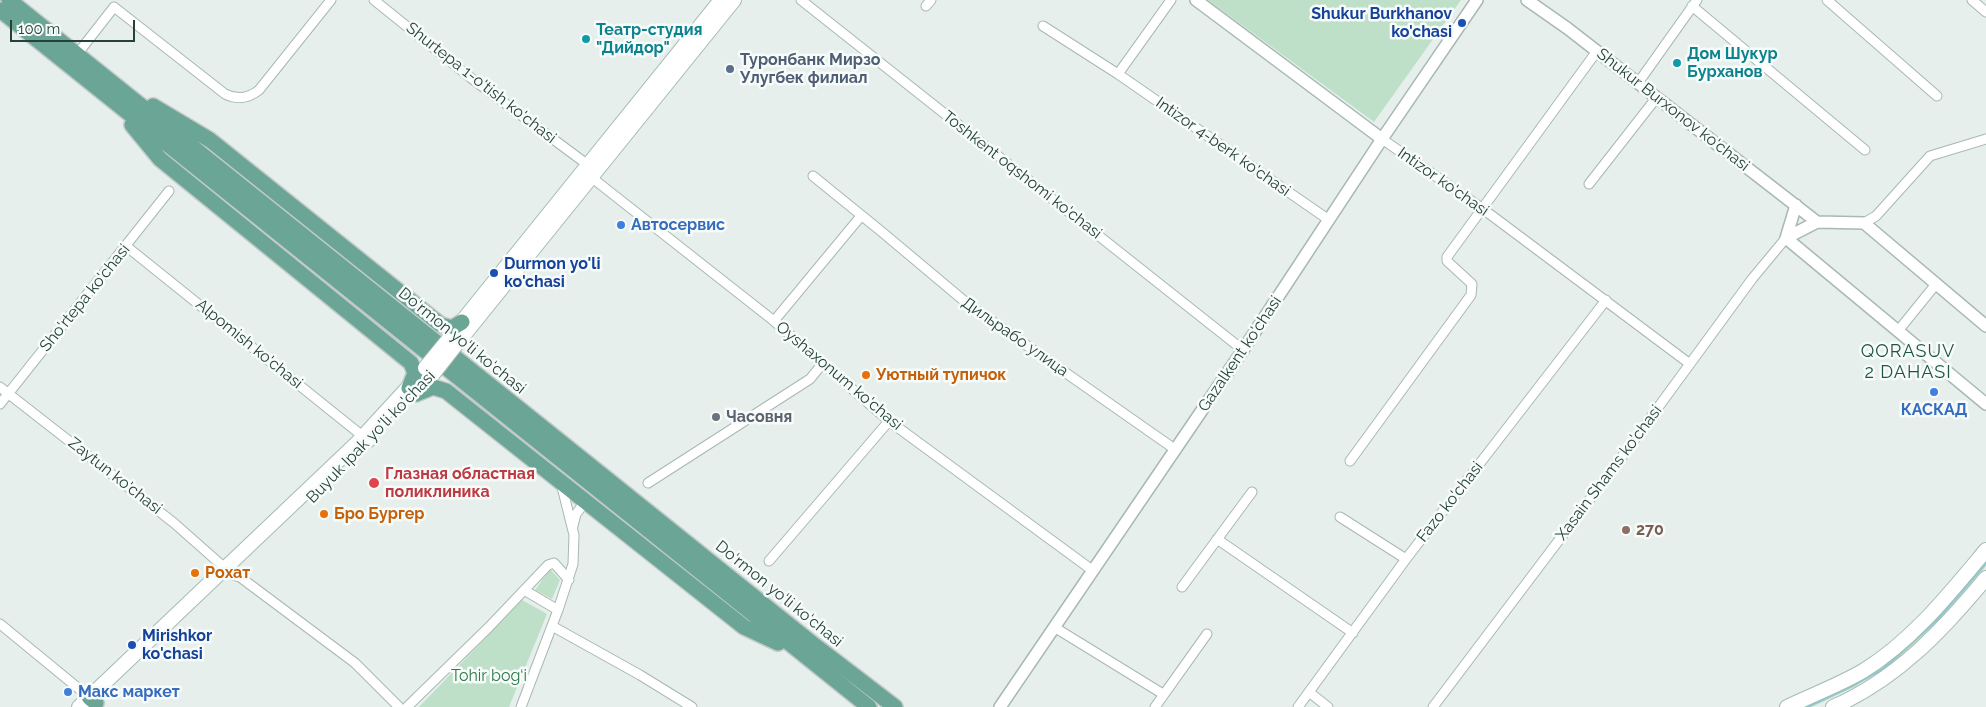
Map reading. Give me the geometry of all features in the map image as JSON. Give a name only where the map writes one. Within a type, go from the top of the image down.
[{"type":"main road","name":"Do‘rmon yo‘li ko‘chasi","points":[[9,0],[73,60]]},
{"type":"main road","name":"Buyuk Ipak yo'li ko'chasi","points":[[92,704],[367,439],[413,391],[590,171],[721,0]]},
{"type":"main road","name":"Buyuk Ipak yo'li ko'chasi","points":[[452,343],[462,322],[734,0]]},
{"type":"main road","name":"Do‘rmon yo‘li ko‘chasi","points":[[0,10],[73,60],[895,707]]},
{"type":"main road","name":"Do‘rmon yo‘li ko‘chasi","points":[[113,92],[869,707]]},
{"type":"main road","points":[[113,92],[179,120],[210,140],[441,325],[452,328],[462,322]]},
{"type":"main road","points":[[113,92],[160,159],[410,363],[415,373],[413,391],[433,387],[446,391],[744,626],[804,656]]},
{"type":"main road","points":[[1787,707],[1854,676],[1885,655],[1924,620],[1986,550]]},
{"type":"main road","points":[[1833,707],[1874,686],[1918,653],[1953,617],[1986,578]]},
{"type":"street","points":[[73,60],[114,7],[225,94],[234,98],[246,97],[259,90],[331,0]]},
{"type":"street","name":"Shurtepa 1-o'tish ko'chasi","points":[[374,0],[590,171]]},
{"type":"street","name":"Toshkent oqshomi ko'chasi","points":[[801,0],[1244,350]]},
{"type":"street","points":[[1118,74],[1171,0]]},
{"type":"street","name":"Intizor ko'chasi","points":[[1196,0],[1382,139],[1483,209],[1690,364]]},
{"type":"street","name":"Gazalkent ko'chasi","points":[[1000,707],[1244,350],[1382,139],[1477,0]]},
{"type":"street","name":"Shukur Burxonov ko'chasi","points":[[1527,0],[1638,82],[1817,222]]},
{"type":"street","points":[[1826,0],[1937,96]]},
{"type":"street","points":[[1972,0],[1986,12]]},
{"type":"street","points":[[1638,82],[1695,3],[1865,150]]},
{"type":"street","name":"Intizor 4-berk ko'chasi","points":[[1043,26],[1118,74],[1329,220]]},
{"type":"street","points":[[1350,461],[1471,295],[1472,284],[1447,261],[1447,257],[1597,51]]},
{"type":"street","points":[[1589,184],[1657,97]]},
{"type":"street","points":[[1786,238],[1817,222],[1864,224],[1876,216],[1930,156],[1986,139]]},
{"type":"street","name":"Oyshaxonum ko'chasi","points":[[590,171],[774,321],[889,420],[1092,570]]},
{"type":"street","name":"Дильрабо улица","points":[[813,176],[969,305],[1176,450]]},
{"type":"street","name":"Sho'rtepa ko'chasi","points":[[0,404],[169,191]]},
{"type":"street","points":[[1786,238],[1796,205]]},
{"type":"street","points":[[774,321],[861,216]]},
{"type":"street","points":[[1864,224],[1986,326]]},
{"type":"street","points":[[1786,238],[1986,404]]},
{"type":"street","name":"Xasain Shams ko'chasi","points":[[1433,707],[1752,279],[1786,238]]},
{"type":"street","name":"Alpomish ko'chasi","points":[[126,246],[367,439]]},
{"type":"street","points":[[1898,331],[1936,284]]},
{"type":"street","name":"Fazo ko'chasi","points":[[1298,707],[1354,633],[1406,559],[1606,300]]},
{"type":"street","points":[[648,483],[810,379],[823,363]]},
{"type":"street","name":"Zaytun ko'chasi","points":[[0,387],[161,512],[229,572],[240,577],[355,663],[399,707]]},
{"type":"street","points":[[769,561],[889,420]]},
{"type":"street","points":[[561,483],[573,529]]},
{"type":"street","points":[[1182,587],[1252,492]]},
{"type":"street","points":[[521,707],[568,580],[574,555],[573,529],[575,517],[585,502]]},
{"type":"street","points":[[1340,517],[1406,559]]},
{"type":"street","points":[[1217,539],[1354,633]]},
{"type":"street","points":[[408,707],[551,563],[554,563],[568,580]]},
{"type":"street","points":[[524,590],[558,610]]},
{"type":"street","points":[[0,624],[92,704]]},
{"type":"street","points":[[552,626],[640,675],[692,707]]},
{"type":"street","points":[[1054,627],[1163,694]]},
{"type":"street","points":[[1155,707],[1207,634]]},
{"type":"street","points":[[1309,692],[1328,707]]},
{"type":"green space","points":[[1208,0],[1461,0],[1374,122]]},
{"type":"green space","points":[[1986,559],[1986,566],[1949,609],[1923,636],[1880,673],[1878,670],[1938,617]]},
{"type":"green space","points":[[550,569],[560,580],[552,599],[535,590]]},
{"type":"green space","name":"Tohir bog‘i","points":[[522,600],[547,614],[509,707],[419,707]]},
{"type":"green space","points":[[1856,681],[1858,685],[1812,707],[1800,707]]},
{"type":"waterway","points":[[1807,707],[1883,669],[1939,618],[1986,563]]},
{"type":"place","name":"Shukur Burkhanov ko'chasi","points":[[1462,23]]},
{"type":"place","name":"Театр-студия \"Дийдор\"","points":[[586,39]]},
{"type":"place","name":"Дом Шукур Бурханов","points":[[1677,63]]},
{"type":"place","name":"Туронбанк Мирзо Улугбек филиал","points":[[730,69]]},
{"type":"place","name":"Автосервис","points":[[621,225]]},
{"type":"place","name":"Durmon yo'li ko'chasi","points":[[494,273]]},
{"type":"place","name":"Уютный тупичок","points":[[866,375]]},
{"type":"place","name":"КАСКАД","points":[[1934,392]]},
{"type":"place","name":"Часовня","points":[[716,417]]},
{"type":"place","name":"Глазная областная поликлиника","points":[[374,483]]},
{"type":"place","name":"Бро Бургер","points":[[324,514]]},
{"type":"place","name":"270","points":[[1626,530]]},
{"type":"place","name":"Рохат","points":[[195,573]]},
{"type":"place","name":"Mirishkor ko'chasi","points":[[132,645]]},
{"type":"place","name":"Макс маркет","points":[[68,692]]},
{"type":"district","name":"QORASUV 2 DAHASI","points":[[1908,362]]}]
